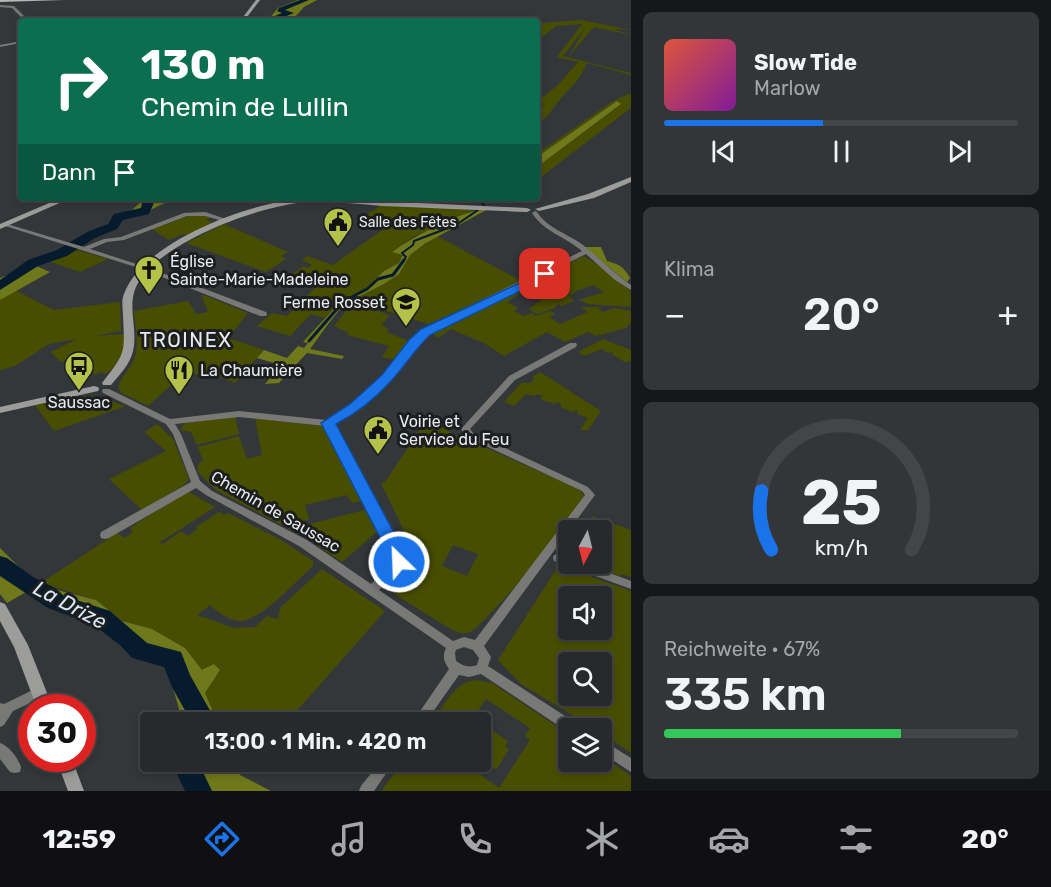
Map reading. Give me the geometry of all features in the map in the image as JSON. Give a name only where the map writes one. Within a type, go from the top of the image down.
[{"type":"main road","points":[[0,3],[62,0]]},
{"type":"street","points":[[244,18],[258,0]]},
{"type":"street","points":[[0,3],[12,7],[24,18]]},
{"type":"street","points":[[0,46],[18,43]]},
{"type":"street","points":[[329,201],[534,211],[591,196],[631,179]]},
{"type":"street","points":[[2,226],[61,201]]},
{"type":"street","points":[[0,410],[102,387],[128,357],[128,297],[132,285],[144,268],[176,246],[226,220],[277,204],[301,201]]},
{"type":"street","points":[[534,211],[537,218],[557,234],[576,244],[631,288]]},
{"type":"street","points":[[83,249],[106,240],[122,239],[186,214],[199,213],[226,220]]},
{"type":"street","points":[[2,226],[144,268],[263,314]]},
{"type":"street","points":[[102,387],[169,422],[239,414],[328,423],[355,408],[387,378],[413,343],[431,328],[586,252]]},
{"type":"street","points":[[477,646],[590,495],[585,489],[470,435],[465,429],[512,378],[573,345]]},
{"type":"street","name":"Chemin de Saussac","points":[[169,422],[177,434],[196,483],[224,503],[303,543],[452,646]]},
{"type":"street","points":[[328,423],[399,557],[398,564],[372,590]]},
{"type":"street","points":[[105,536],[196,483]]},
{"type":"street","points":[[601,574],[631,585]]},
{"type":"street","points":[[0,608],[21,645],[39,693],[2,711]]},
{"type":"street","points":[[464,642],[477,646],[484,657],[482,668],[471,674],[456,669],[448,655],[452,646],[464,642]]},
{"type":"street","points":[[482,668],[558,718]]},
{"type":"street","points":[[426,712],[456,669]]},
{"type":"street","points":[[0,749],[15,767]]},
{"type":"street","points":[[612,753],[631,766]]},
{"type":"street","points":[[68,772],[73,789]]},
{"type":"street","points":[[366,791],[380,772]]},
{"type":"green space","points":[[298,0],[317,0],[304,7],[294,18],[270,18],[278,8]]},
{"type":"green space","points":[[581,20],[631,30],[613,29],[631,35],[594,27],[569,56],[586,27],[563,56],[631,73],[631,75],[587,63],[574,84],[540,122],[540,119],[544,116],[540,115],[540,111],[544,104],[540,103],[540,96],[543,97],[558,85],[578,62],[557,57],[582,24],[556,26],[541,38],[542,23]]},
{"type":"green space","points":[[631,93],[631,108],[540,178],[540,165],[620,105],[617,101],[540,155],[540,152],[613,101]]},
{"type":"green space","points":[[617,101],[621,104],[540,165],[540,155]]},
{"type":"green space","points":[[142,201],[169,201],[144,213],[115,217],[132,210]]},
{"type":"green space","points":[[383,204],[475,210],[415,236],[393,251],[404,255],[399,263],[384,271],[365,289],[342,300],[324,318],[311,314],[290,336],[257,326],[272,313],[287,316],[326,277],[313,273],[310,276],[305,275],[295,283],[285,279],[304,266],[308,268],[312,265],[302,260],[307,256],[333,265],[385,228],[362,218]]},
{"type":"green space","points":[[488,209],[426,243],[410,255],[399,274],[384,284],[352,300],[348,297],[365,289],[384,271],[399,263],[403,255],[392,252],[401,246],[452,219],[477,210]]},
{"type":"green space","points":[[194,214],[211,217],[206,220],[213,222],[187,236],[183,234],[169,240],[152,229]]},
{"type":"green space","points":[[224,224],[288,252],[281,256],[286,259],[266,272],[186,243]]},
{"type":"green space","points":[[437,236],[523,282],[428,324],[352,300],[399,274],[410,255]]},
{"type":"green space","points":[[584,247],[601,247],[607,261],[621,266],[630,278],[627,282]]},
{"type":"green space","points":[[74,249],[108,259],[80,272],[45,260]]},
{"type":"green space","points":[[583,256],[606,269],[631,291],[631,307],[588,304],[579,300],[604,292],[593,285],[576,291],[572,295],[555,287],[550,290],[546,289],[550,286],[540,281],[537,283],[541,285],[538,287],[549,291],[544,293],[530,285]]},
{"type":"green space","points":[[34,265],[50,272],[0,300],[0,278]]},
{"type":"green space","points":[[556,289],[569,295],[574,301],[562,306],[558,304],[555,308],[537,314],[529,309]]},
{"type":"green space","points":[[15,290],[54,310],[120,302],[121,331],[95,336],[125,334],[123,352],[119,361],[105,374],[101,372],[95,375],[83,358],[79,359],[77,356],[61,362],[51,352],[77,339],[49,344],[15,366],[0,370],[0,300]]},
{"type":"green space","points":[[517,291],[520,293],[507,302],[518,308],[514,311],[524,316],[532,313],[536,316],[551,311],[555,314],[549,317],[560,324],[588,312],[581,307],[602,307],[598,309],[603,312],[615,308],[631,311],[631,322],[626,328],[596,336],[588,332],[565,342],[547,332],[504,356],[484,343],[451,329],[438,338],[431,333]]},
{"type":"green space","points":[[201,294],[248,313],[228,338],[264,350],[235,383],[215,375],[209,379],[187,371],[148,406],[122,393],[118,388],[132,363],[137,348],[134,311],[188,301],[196,314],[208,312]]},
{"type":"green space","points":[[342,300],[347,302],[310,349],[344,356],[342,359],[307,353],[279,383],[265,384],[281,365],[257,358],[264,350],[287,358],[298,346],[304,348],[308,343],[303,342]]},
{"type":"green space","points":[[353,303],[390,315],[381,325],[389,329],[386,332],[409,341],[395,360],[382,357],[389,346],[347,335],[349,333],[334,326]]},
{"type":"green space","points":[[603,339],[631,350],[631,361],[625,362],[611,354],[614,352],[609,353],[602,349],[584,356],[578,352]]},
{"type":"green space","points":[[540,372],[601,411],[588,430],[580,430],[588,418],[577,414],[576,410],[573,412],[560,407],[562,404],[557,402],[554,404],[540,399],[543,396],[538,394],[534,396],[526,394],[514,406],[504,402],[521,383],[531,383],[533,376]]},
{"type":"green space","points":[[85,396],[97,397],[126,406],[54,431],[35,405]]},
{"type":"green space","points":[[235,416],[239,434],[197,445],[191,432],[180,430],[185,423]]},
{"type":"green space","points":[[255,418],[322,426],[327,430],[363,501],[352,503],[347,495],[305,505],[309,519],[299,522],[302,526],[368,509],[379,530],[342,562],[308,539],[216,490],[198,472],[198,464],[203,461],[198,447],[239,436],[247,459],[262,455]]},
{"type":"green space","points":[[427,419],[466,441],[570,485],[581,491],[584,496],[568,520],[558,520],[558,534],[511,591],[479,625],[470,632],[463,633],[452,630],[393,593],[421,567],[415,558],[407,558],[396,537],[396,534],[405,533],[381,483],[385,482]],"holes":[[[453,545],[478,554],[467,576],[442,566]]]},
{"type":"green space","points":[[157,424],[173,439],[189,479],[184,485],[142,510],[109,479],[166,451],[144,432]]},
{"type":"green space","points":[[187,491],[215,507],[160,542],[163,544],[181,531],[188,536],[197,529],[196,527],[219,512],[225,515],[228,513],[281,540],[313,561],[313,566],[277,600],[256,616],[238,621],[219,613],[210,605],[197,615],[234,628],[255,627],[267,616],[278,619],[280,608],[322,569],[385,611],[296,712],[213,712],[205,693],[220,671],[202,670],[185,648],[152,629],[122,621],[96,600],[41,583],[117,533],[125,538],[133,532],[130,528]]},
{"type":"green space","points":[[592,516],[603,520],[590,520]]},
{"type":"green space","points":[[612,523],[631,530],[631,577],[621,574],[620,576],[612,573]]},
{"type":"green space","points":[[0,548],[27,575],[54,589],[96,600],[122,621],[152,629],[185,648],[202,670],[214,664],[220,670],[205,693],[213,712],[180,712],[168,670],[163,665],[136,658],[100,622],[87,614],[74,613],[39,600],[28,591],[7,603],[0,594]]},
{"type":"green space","points":[[558,567],[558,574],[584,574],[631,591],[631,753],[612,740],[612,718],[577,718],[521,684],[498,660]]},
{"type":"green space","points":[[474,680],[492,683],[558,727],[558,772],[612,772],[612,763],[631,776],[631,791],[381,791],[395,772],[477,772],[499,788],[530,740],[525,736],[530,728],[486,699],[477,712],[439,712],[456,690]]},
{"type":"green space","points":[[491,730],[508,741],[505,746],[509,749],[497,769],[491,767]]},
{"type":"green space","points":[[182,772],[239,772],[240,775],[271,791],[185,791]]},
{"type":"waterway","name":"La Drize","points":[[280,18],[277,17],[291,13],[280,11],[281,9],[306,0]]},
{"type":"waterway","name":"La Drize","points":[[0,286],[33,263],[62,253],[91,235],[113,226],[118,217],[145,211],[148,206],[147,201]]},
{"type":"waterway","points":[[484,201],[481,202],[484,205]]},
{"type":"waterway","points":[[403,262],[406,257],[402,253],[413,245],[414,241],[456,225],[478,210]]},
{"type":"waterway","points":[[309,341],[344,301],[367,289],[378,279],[393,275],[404,260]]},
{"type":"waterway","name":"La Drize","points":[[0,564],[56,602],[102,618],[129,639],[140,651],[173,659],[180,679],[199,712]]},
{"type":"waterway","name":"La Drize","points":[[184,687],[191,683]]},
{"type":"waterway","name":"La Drize","points":[[189,772],[199,791]]},
{"type":"place","name":"Salle des Fêtes","points":[[338,248]]},
{"type":"place","name":"Église Sainte-Marie-Madeleine","points":[[149,296]]},
{"type":"place","name":"Ferme Rosset","points":[[406,328]]},
{"type":"place","name":"Saussac","points":[[79,392]]},
{"type":"place","name":"La Chaumière","points":[[179,396]]},
{"type":"place","name":"Voirie et Service du Feu","points":[[378,456]]},
{"type":"district","name":"TROINEX","points":[[186,340]]},
{"type":"route","points":[[399,562],[399,557],[328,423],[355,408],[387,378],[413,343],[426,332],[545,274]]}]
